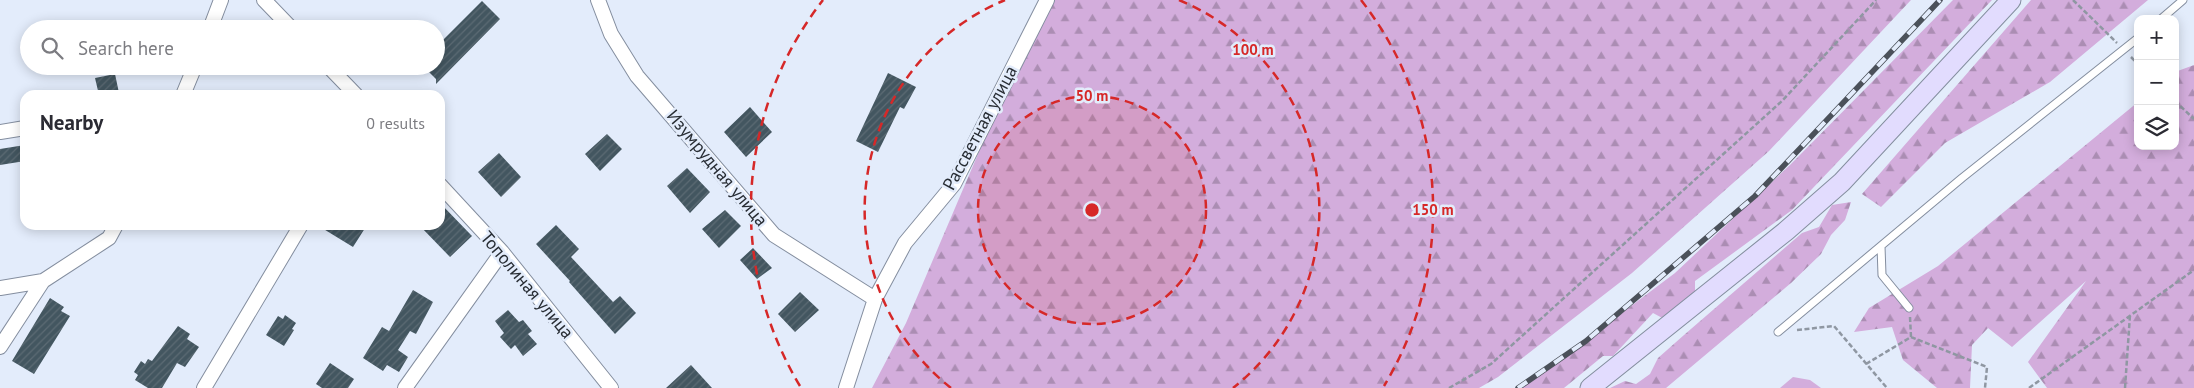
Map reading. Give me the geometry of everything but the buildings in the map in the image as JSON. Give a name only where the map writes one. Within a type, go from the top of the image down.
[{"type":"street","points":[[213,20],[221,0]]},
{"type":"street","points":[[264,0],[283,20]]},
{"type":"street","name":"Изумрудная улица","points":[[598,0],[611,34],[638,76],[774,234],[875,299]]},
{"type":"street","name":"Рассветная улица","points":[[846,388],[875,299],[905,243],[954,184],[1046,0]]},
{"type":"street","points":[[1590,388],[1786,231],[1842,182],[2010,0]]},
{"type":"street","points":[[185,90],[191,75]]},
{"type":"street","points":[[337,75],[351,90]]},
{"type":"street","points":[[0,132],[20,129]]},
{"type":"street","name":"Тополиная улица","points":[[445,190],[502,252],[611,388]]},
{"type":"street","points":[[0,347],[43,281],[109,238],[113,230]]},
{"type":"street","points":[[204,388],[298,230]]},
{"type":"street","points":[[405,388],[502,252]]},
{"type":"street","points":[[0,288],[43,281]]},
{"type":"lane","points":[[2165,15],[2182,0]]},
{"type":"lane","points":[[1778,332],[1962,178],[2134,41]]},
{"type":"lane","points":[[1881,246],[1882,275],[1909,308]]},
{"type":"path","points":[[1449,388],[1491,364],[1774,108],[1876,0]]},
{"type":"path","points":[[2073,0],[2134,60]]},
{"type":"path","points":[[2179,105],[2194,119]]},
{"type":"path","points":[[2029,388],[2194,270]]},
{"type":"path","points":[[1909,308],[1911,337]]},
{"type":"path","points":[[2125,388],[2130,315]]},
{"type":"path","points":[[1778,332],[1834,326],[1887,388]]},
{"type":"path","points":[[1866,364],[1911,337]]},
{"type":"path","points":[[1911,337],[1987,367],[1985,388]]},
{"type":"green space","points":[[1050,0],[1911,0],[1769,151],[1632,273],[1498,377],[1479,388],[872,388],[906,323],[1010,79]]},
{"type":"green space","points":[[1953,0],[1992,0],[1792,210],[1695,281],[1695,297],[1666,320],[1653,313],[1613,356],[1603,356],[1564,388],[1522,388],[1675,273],[1790,165]]},
{"type":"green space","points":[[2031,0],[2148,0],[2050,82],[1945,143],[1881,207],[1862,194]]},
{"type":"green space","points":[[2194,65],[2194,388],[2047,388],[2028,362],[2086,281],[2012,347],[1988,328],[1972,345],[1970,388],[1937,388],[1903,360],[1892,327],[1854,332],[1869,308],[1938,266],[2134,105],[2134,150],[2179,150],[2179,71]]},
{"type":"green space","points":[[1851,202],[1845,220],[1831,235],[1821,254],[1791,283],[1666,388],[1610,388],[1625,381],[1636,384],[1650,374],[1658,358],[1684,335],[1802,233],[1819,227],[1832,205]]},
{"type":"green space","points":[[1793,377],[1810,380],[1821,388],[1780,388]]},
{"type":"railway","points":[[1518,388],[1586,341],[1755,196],[1940,0]]}]
